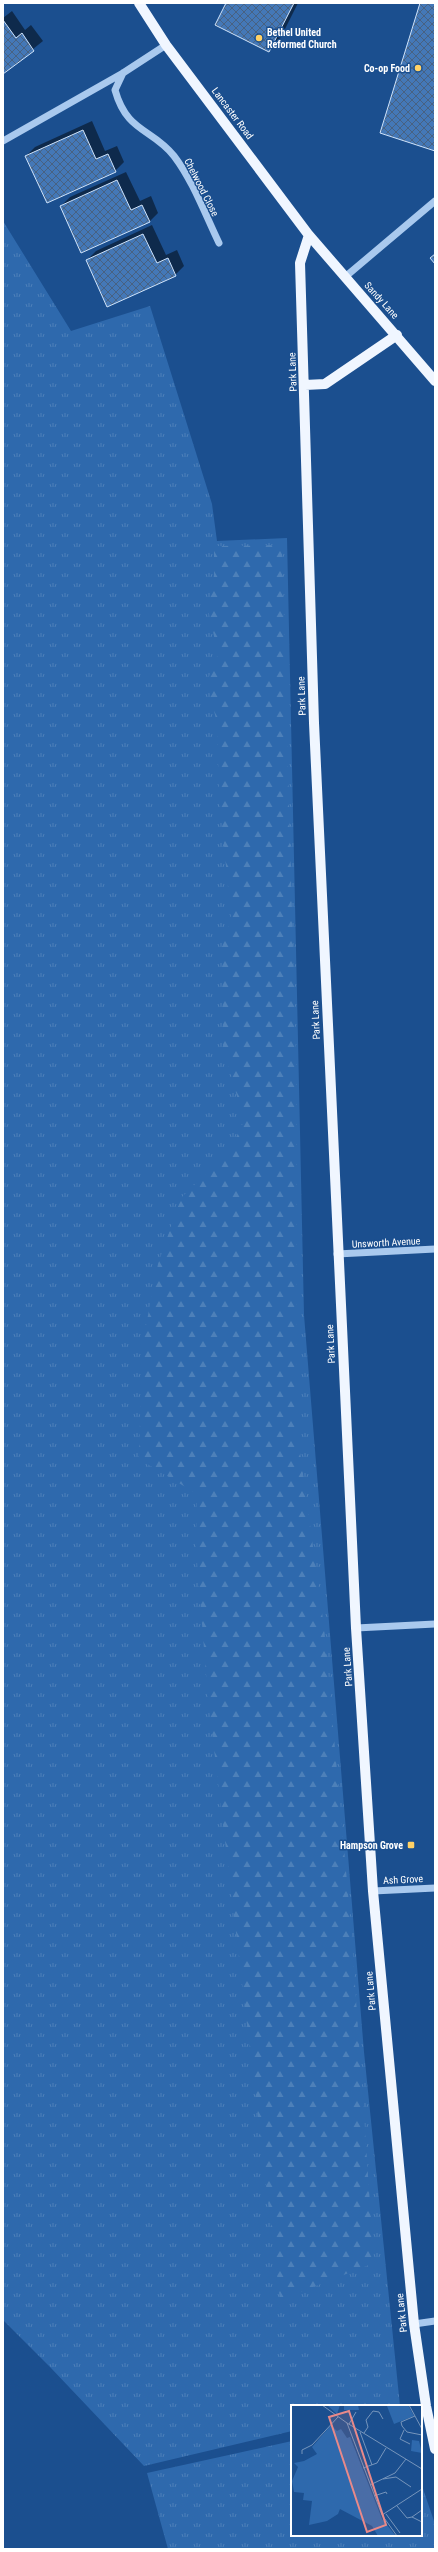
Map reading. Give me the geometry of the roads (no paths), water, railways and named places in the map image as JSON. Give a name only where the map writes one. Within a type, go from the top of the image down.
[{"type":"main road","name":"Lancaster Road","points":[[139,3],[166,44],[310,235]]},
{"type":"main road","name":"Sandy Lane","points":[[310,235],[435,381]]},
{"type":"main road","name":"Park Lane","points":[[310,235],[300,263],[305,385],[314,715],[337,1254],[356,1628],[373,1891],[414,2324],[435,2449]]},
{"type":"main road","points":[[305,385],[325,384],[397,335]]},
{"type":"street","points":[[3,141],[123,73],[166,44]]},
{"type":"street","name":"Chelwood Close","points":[[123,73],[115,90],[119,105],[132,122],[173,154],[182,167],[219,243]]},
{"type":"street","points":[[345,277],[435,201]]},
{"type":"street","name":"Unsworth Avenue","points":[[337,1254],[435,1249]]},
{"type":"street","points":[[356,1628],[435,1624]]},
{"type":"street","name":"Ash Grove","points":[[373,1891],[435,1888]]},
{"type":"street","points":[[414,2324],[435,2321]]},
{"type":"place","name":"Bethel United Reformed Church","points":[[259,38]]},
{"type":"place","name":"Co-op Food","points":[[418,68]]},
{"type":"place","name":"Hampson Grove","points":[[411,1845]]}]
